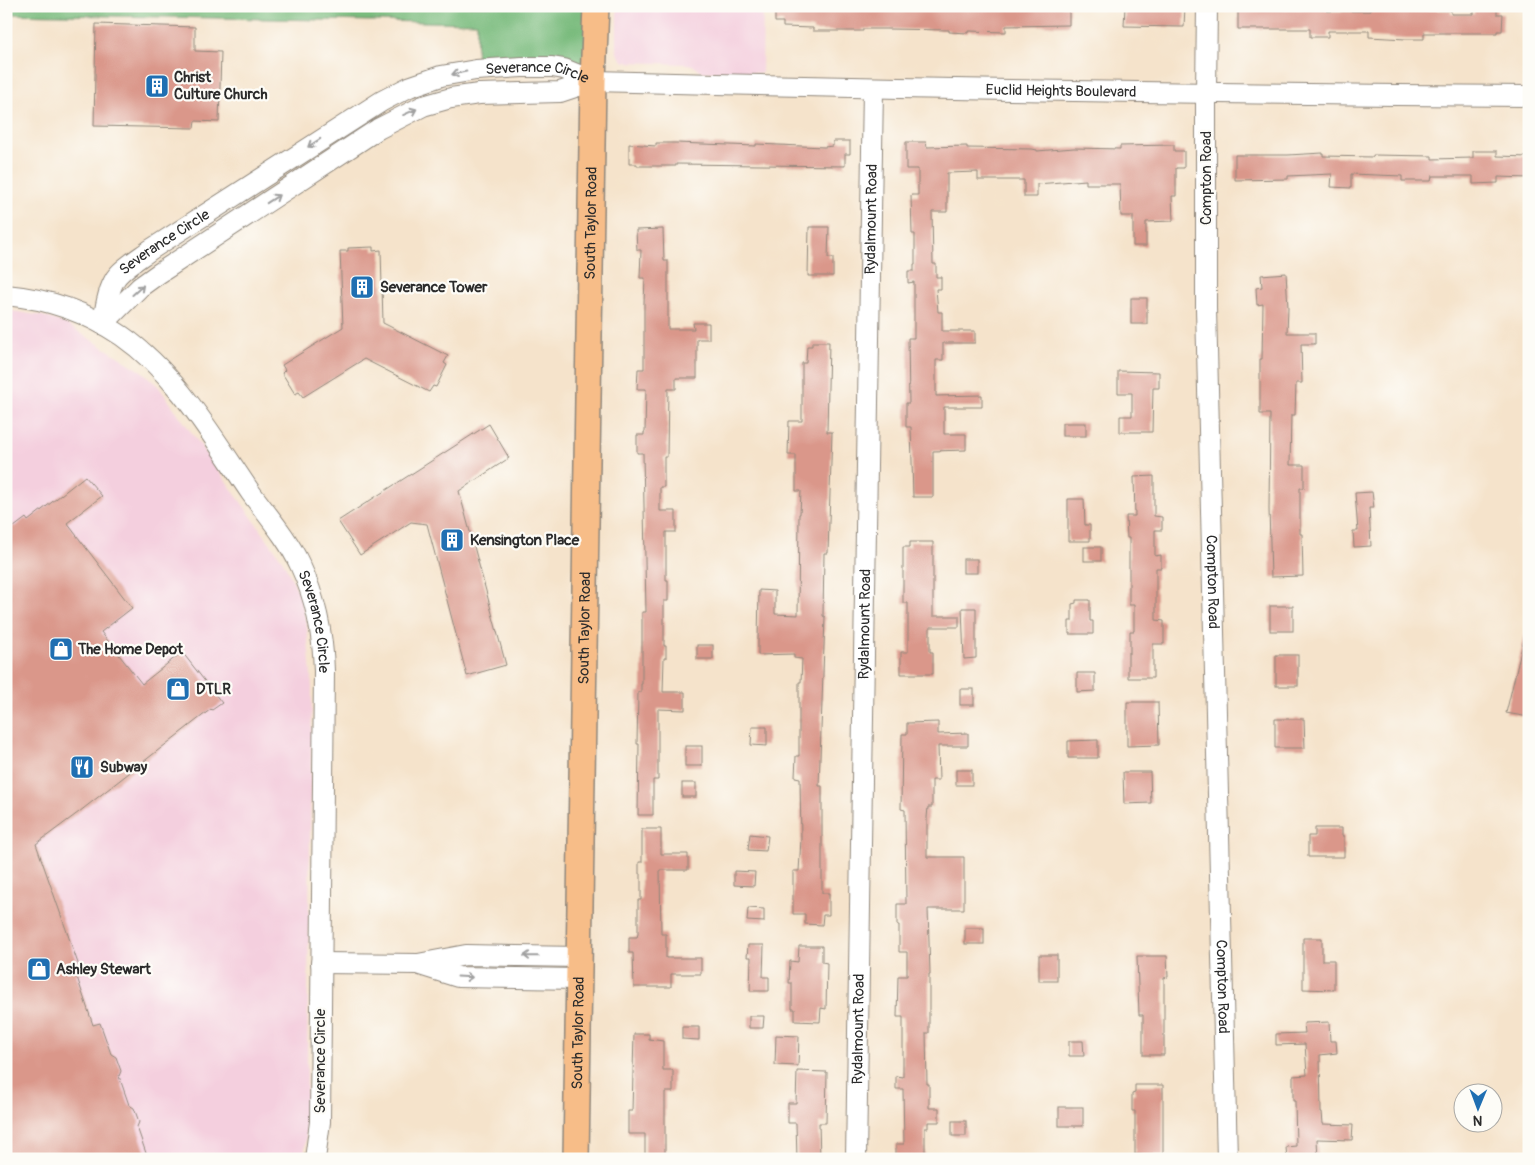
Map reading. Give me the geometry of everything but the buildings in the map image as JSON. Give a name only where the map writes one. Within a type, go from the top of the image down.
[{"type":"main road","name":"South Taylor Road","points":[[576,1159],[593,81],[596,6]]},
{"type":"street","name":"Compton Road","points":[[1207,6],[1206,308],[1227,1159]]},
{"type":"street","name":"Euclid Heights Boulevard","points":[[593,81],[1206,94],[1529,96]]},
{"type":"street","name":"Severance Circle","points":[[103,324],[140,287],[158,274],[378,129],[401,116],[423,106],[452,98],[506,92],[556,92],[593,81]]},
{"type":"street","name":"Rydalmount Road","points":[[856,1159],[873,88]]},
{"type":"street","name":"Severance Circle","points":[[6,295],[53,303],[84,314],[133,344],[160,368],[182,393],[283,535],[299,563],[312,593],[319,618],[324,648],[320,1122],[315,1159]]},
{"type":"street","points":[[321,963],[418,964],[466,955],[579,968]]},
{"type":"shaded area","points":[[617,6],[763,6],[762,73],[703,72],[687,64],[624,62],[617,53]]},
{"type":"shaded area","points":[[6,310],[43,316],[66,324],[143,372],[159,387],[283,561],[301,598],[307,628],[312,687],[306,1138],[304,1159],[6,1159]]},
{"type":"green space","points":[[6,6],[596,6],[593,81],[564,69],[476,70],[477,23],[6,14]]},
{"type":"place","name":"Christ Culture Church","points":[[157,86]]},
{"type":"place","name":"Severance Tower","points":[[362,287]]},
{"type":"place","name":"Kensington Place","points":[[452,540]]},
{"type":"place","name":"The Home Depot","points":[[61,649]]},
{"type":"place","name":"DTLR","points":[[178,689]]},
{"type":"place","name":"Subway","points":[[82,767]]},
{"type":"place","name":"Ashley Stewart","points":[[39,969]]}]
